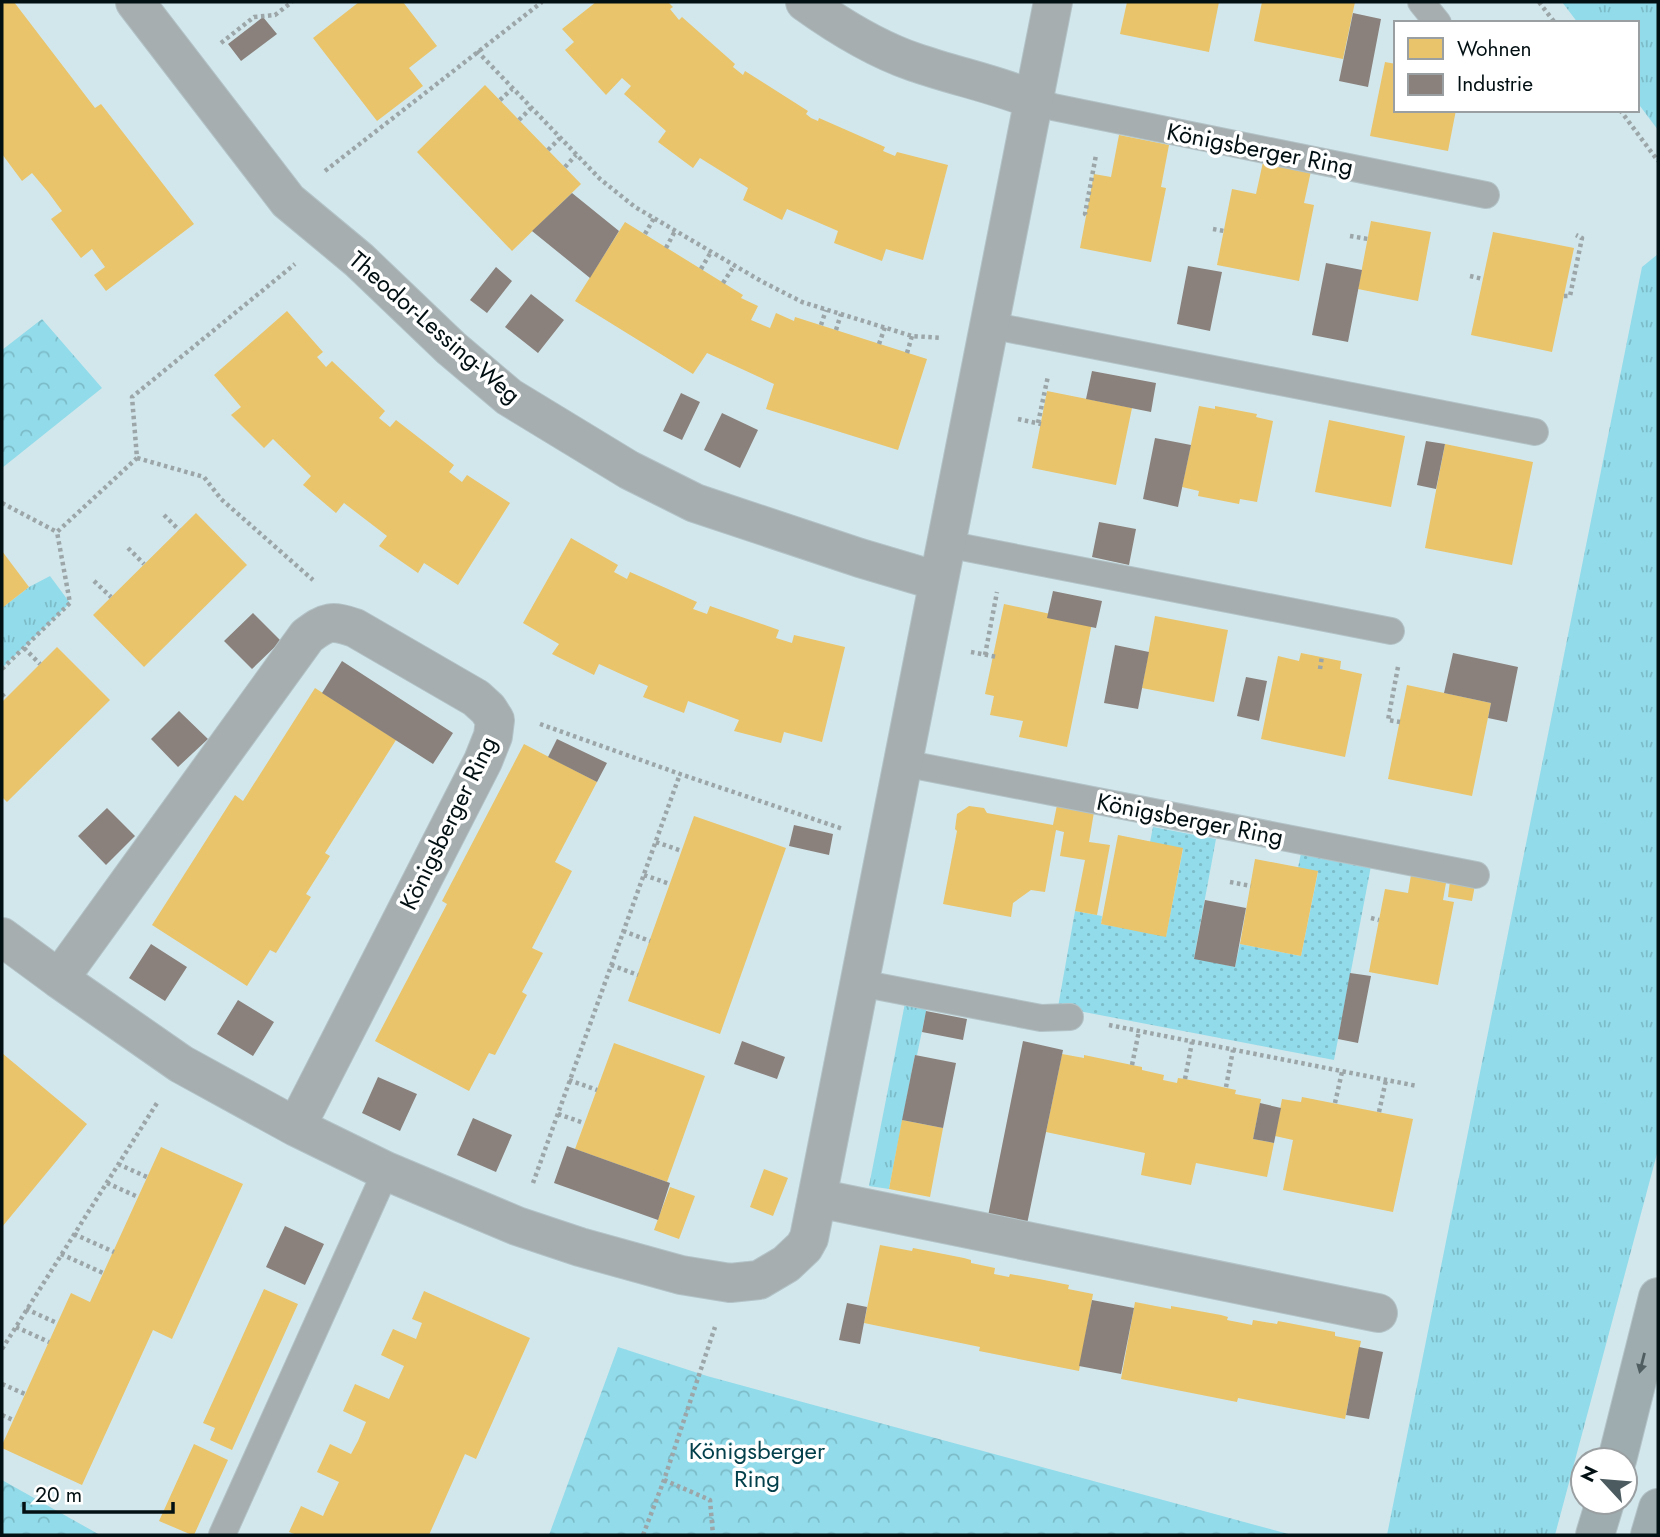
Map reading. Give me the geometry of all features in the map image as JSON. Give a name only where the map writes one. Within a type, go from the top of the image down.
[{"type":"highway","points":[[1621,1446],[1658,1297]]},
{"type":"highway","points":[[1650,1535],[1658,1508]]},
{"type":"highway","points":[[1595,1535],[1601,1516]]},
{"type":"street","name":"Theodor-Lessing-Weg","points":[[135,2],[288,201],[359,260],[451,348],[509,397],[629,470],[695,503],[924,577],[943,562]]},
{"type":"street","name":"Königsberger Ring","points":[[805,2],[830,19],[912,62],[1034,100]]},
{"type":"street","points":[[2,937],[181,1064],[296,1127],[386,1171],[517,1226],[681,1275],[730,1283],[759,1280],[786,1264],[804,1247],[809,1238],[1053,2]]},
{"type":"street","name":"Königsberger Ring","points":[[296,1127],[477,774],[493,736],[495,720],[476,698],[355,628],[335,621]]},
{"type":"street","points":[[59,979],[307,636],[335,621]]},
{"type":"street","points":[[817,1198],[1378,1313]]},
{"type":"lane","points":[[1421,2],[1436,21]]},
{"type":"lane","name":"Königsberger Ring","points":[[1034,100],[1053,107],[1486,195]]},
{"type":"lane","points":[[989,325],[1535,432]]},
{"type":"lane","points":[[943,562],[1391,631]]},
{"type":"lane","name":"Königsberger Ring","points":[[903,763],[1476,875]]},
{"type":"lane","points":[[860,983],[1041,1018],[1070,1017]]},
{"type":"lane","points":[[222,1535],[386,1171]]},
{"type":"path","points":[[225,40],[254,17],[275,15],[292,2]]},
{"type":"path","points":[[319,176],[542,2]]},
{"type":"path","points":[[1539,2],[1553,21]]},
{"type":"path","points":[[477,51],[600,179],[654,218],[802,302],[912,336],[933,336]]},
{"type":"path","points":[[500,100],[512,89]]},
{"type":"path","points":[[519,120],[531,108]]},
{"type":"path","points":[[1621,112],[1658,161]]},
{"type":"path","points":[[548,150],[560,138]]},
{"type":"path","points":[[1086,215],[1097,152]]},
{"type":"path","points":[[565,167],[576,155]]},
{"type":"path","points":[[645,234],[654,218]]},
{"type":"path","points":[[1213,229],[1224,230]]},
{"type":"path","points":[[666,247],[675,231]]},
{"type":"path","points":[[136,458],[132,397],[330,235]]},
{"type":"path","points":[[1564,296],[1570,296],[1582,238],[1576,235]]},
{"type":"path","points":[[1350,236],[1368,239]]},
{"type":"path","points":[[701,269],[711,252]]},
{"type":"path","points":[[723,283],[734,265]]},
{"type":"path","points":[[1470,276],[1483,279]]},
{"type":"path","points":[[821,325],[827,310]]},
{"type":"path","points":[[836,330],[841,314]]},
{"type":"path","points":[[879,344],[885,327]]},
{"type":"path","points":[[907,353],[912,336]]},
{"type":"path","points":[[1022,420],[1040,423],[1049,369]]},
{"type":"path","points":[[57,532],[136,458]]},
{"type":"path","points":[[136,458],[204,477],[221,499],[329,594],[335,621]]},
{"type":"path","points":[[2,503],[57,532]]},
{"type":"path","points":[[164,515],[179,530]]},
{"type":"path","points":[[2,669],[70,603],[57,532]]},
{"type":"path","points":[[128,548],[144,564]]},
{"type":"path","points":[[94,580],[111,597]]},
{"type":"path","points":[[985,655],[999,583]]},
{"type":"path","points":[[24,648],[40,664]]},
{"type":"path","points":[[975,653],[997,657]]},
{"type":"path","points":[[1400,658],[1388,720],[1400,722]]},
{"type":"path","points":[[495,720],[522,717],[887,844]]},
{"type":"path","points":[[517,1226],[680,774]]},
{"type":"path","points":[[656,841],[681,851]]},
{"type":"path","points":[[644,875],[670,884]]},
{"type":"path","points":[[1230,881],[1251,886]]},
{"type":"path","points":[[1371,918],[1379,920]]},
{"type":"path","points":[[623,931],[650,941]]},
{"type":"path","points":[[611,965],[638,975]]},
{"type":"path","points":[[1070,1017],[1417,1087]]},
{"type":"path","points":[[1132,1065],[1139,1031]]},
{"type":"path","points":[[1185,1079],[1192,1042]]},
{"type":"path","points":[[1226,1087],[1233,1050]]},
{"type":"path","points":[[2,1349],[181,1064]]},
{"type":"path","points":[[1335,1104],[1342,1072]]},
{"type":"path","points":[[569,1080],[597,1090]]},
{"type":"path","points":[[1379,1112],[1385,1080]]},
{"type":"path","points":[[558,1114],[584,1123]]},
{"type":"path","points":[[118,1164],[147,1177]]},
{"type":"path","points":[[107,1183],[138,1197]]},
{"type":"path","points":[[74,1234],[114,1252]]},
{"type":"path","points":[[61,1254],[103,1273]]},
{"type":"path","points":[[643,1535],[730,1283]]},
{"type":"path","points":[[26,1310],[57,1323]]},
{"type":"path","points":[[16,1326],[49,1342]]},
{"type":"path","points":[[2,1384],[24,1394]]},
{"type":"path","points":[[2,1415],[13,1420]]},
{"type":"path","points":[[664,1480],[710,1500],[713,1535]]},
{"type":"green space","points":[[1562,2],[1658,2],[1658,130],[1639,105],[1639,21],[1576,21]]},
{"type":"green space","points":[[1658,254],[1658,1150],[1579,1446],[1569,1446],[1569,1483],[1555,1535],[1387,1535],[1642,267]]},
{"type":"green space","points":[[42,319],[102,388],[2,468],[2,350]]},
{"type":"green space","points":[[50,576],[70,603],[2,668],[2,608],[29,587]]},
{"type":"green space","points":[[1153,827],[1216,839],[1194,958],[1235,967],[1240,944],[1301,956],[1318,872],[1298,868],[1301,853],[1371,866],[1334,1060],[1058,1007],[1075,911],[1102,916],[1101,924],[1166,936],[1183,849],[1150,842]]},
{"type":"green space","points":[[905,1003],[927,1007],[889,1189],[869,1186]]},
{"type":"green space","name":"Königsberger Ring","points":[[618,1347],[707,1376],[1292,1535],[549,1535]]},
{"type":"green space","points":[[2,1480],[100,1535],[2,1535]]},
{"type":"building: Wohnen","points":[[2,2],[14,2],[95,108],[101,104],[194,224],[106,291],[94,275],[105,267],[92,249],[81,258],[51,219],[62,211],[48,192],[32,173],[22,181],[2,154]]},
{"type":"building: Wohnen","points":[[359,2],[403,2],[437,46],[409,68],[423,86],[377,121],[313,38]]},
{"type":"building: Wohnen","points":[[596,2],[668,2],[679,20],[682,17],[735,64],[733,67],[743,75],[745,71],[808,111],[806,114],[811,118],[818,121],[819,118],[885,147],[883,151],[895,156],[897,152],[948,165],[923,260],[886,249],[882,261],[834,243],[838,231],[787,209],[782,220],[743,200],[748,188],[700,158],[693,168],[658,142],[666,131],[624,94],[631,86],[622,78],[606,95],[565,50],[574,42],[562,29]]},
{"type":"building: Wohnen","points":[[1127,2],[1219,2],[1209,52],[1120,34]]},
{"type":"building: Wohnen","points":[[1262,2],[1355,2],[1343,59],[1254,41]]},
{"type":"building: Wohnen","points":[[1385,62],[1394,64],[1394,112],[1456,112],[1448,151],[1370,136]]},
{"type":"building: Wohnen","points":[[485,85],[581,184],[512,251],[417,152]]},
{"type":"building: Wohnen","points":[[1119,135],[1169,145],[1161,187],[1166,188],[1151,262],[1080,248],[1094,174],[1111,177]]},
{"type":"building: Wohnen","points":[[1263,162],[1311,171],[1304,203],[1314,205],[1299,281],[1217,265],[1232,189],[1256,194]]},
{"type":"building: Wohnen","points":[[1371,221],[1431,232],[1418,301],[1358,289]]},
{"type":"building: Wohnen","points":[[625,222],[743,295],[741,298],[758,306],[751,320],[770,328],[776,313],[794,321],[795,317],[927,359],[898,450],[766,409],[774,384],[707,353],[693,374],[575,301]]},
{"type":"building: Wohnen","points":[[1493,232],[1574,248],[1552,352],[1471,335]]},
{"type":"building: Wohnen","points":[[287,311],[323,352],[317,357],[326,367],[332,361],[385,411],[379,418],[390,427],[396,420],[454,465],[449,472],[462,482],[467,475],[510,503],[458,585],[424,563],[418,573],[379,546],[387,536],[344,503],[336,513],[303,485],[311,476],[273,439],[264,448],[231,415],[241,407],[214,375]]},
{"type":"building: Wohnen","points":[[1047,391],[1132,408],[1116,485],[1032,468]]},
{"type":"building: Wohnen","points":[[1199,406],[1215,409],[1215,406],[1257,414],[1256,417],[1273,421],[1257,502],[1240,499],[1239,504],[1198,496],[1199,491],[1182,487]]},
{"type":"building: Wohnen","points":[[1329,420],[1405,436],[1391,507],[1315,492]]},
{"type":"building: Wohnen","points":[[1445,444],[1533,462],[1512,565],[1425,548]]},
{"type":"building: Wohnen","points":[[196,513],[247,565],[144,667],[93,615]]},
{"type":"building: Wohnen","points":[[571,538],[618,565],[614,572],[627,579],[630,572],[697,602],[693,609],[707,614],[710,606],[779,630],[776,638],[792,643],[794,635],[845,647],[822,742],[784,732],[781,743],[734,731],[739,720],[688,701],[684,713],[643,697],[648,686],[599,664],[594,675],[552,654],[559,644],[523,623]]},
{"type":"building: Wohnen","points":[[2,551],[29,587],[2,608]]},
{"type":"building: Wohnen","points":[[1004,604],[1092,623],[1067,747],[1019,737],[1023,721],[990,715],[994,696],[985,694]]},
{"type":"building: Wohnen","points":[[1155,616],[1228,630],[1214,702],[1142,688]]},
{"type":"building: Wohnen","points":[[57,647],[110,700],[7,802],[2,797],[2,702]]},
{"type":"building: Wohnen","points":[[1301,653],[1341,661],[1340,669],[1362,674],[1345,757],[1261,739],[1278,656],[1299,661]]},
{"type":"building: Wohnen","points":[[1407,685],[1491,703],[1472,796],[1388,779]]},
{"type":"building: Wohnen","points":[[315,688],[396,740],[325,853],[330,856],[306,894],[311,897],[276,953],[270,950],[247,986],[152,925],[235,795],[243,801]]},
{"type":"building: Wohnen","points":[[524,744],[597,782],[555,862],[572,871],[532,948],[543,953],[522,992],[527,995],[495,1055],[489,1053],[469,1091],[375,1041],[447,904],[442,901]]},
{"type":"building: Wohnen","points":[[1057,805],[1094,812],[1089,842],[1110,845],[1097,915],[1075,911],[1085,860],[1060,856],[1064,832],[1056,830],[1045,892],[1031,890],[1013,903],[1011,917],[943,904],[957,831],[957,814],[969,806],[984,808],[987,813],[1053,825]]},
{"type":"building: Wohnen","points":[[694,816],[786,848],[720,1034],[628,1001]]},
{"type":"building: Wohnen","points":[[1118,835],[1183,848],[1166,937],[1101,924]]},
{"type":"building: Wohnen","points":[[1255,859],[1318,871],[1301,956],[1240,944]]},
{"type":"building: Wohnen","points":[[1411,875],[1446,883],[1443,900],[1454,902],[1438,985],[1369,972],[1385,889],[1408,893]]},
{"type":"building: Wohnen","points":[[1450,881],[1475,885],[1472,901],[1448,897]]},
{"type":"building: Wohnen","points":[[614,1043],[705,1076],[667,1182],[575,1149]]},
{"type":"building: Wohnen","points":[[2,1053],[87,1124],[2,1227]]},
{"type":"building: Wohnen","points":[[1062,1054],[1084,1058],[1084,1055],[1142,1067],[1142,1070],[1164,1075],[1163,1080],[1177,1083],[1178,1078],[1185,1079],[1236,1090],[1235,1094],[1261,1099],[1253,1139],[1274,1143],[1267,1177],[1196,1163],[1191,1185],[1141,1175],[1145,1153],[1046,1132]]},
{"type":"building: Wohnen","points":[[1302,1097],[1413,1119],[1393,1212],[1283,1190],[1293,1140],[1275,1136],[1282,1099],[1301,1102]]},
{"type":"building: Wohnen","points":[[902,1120],[943,1128],[930,1197],[889,1189]]},
{"type":"building: Wohnen","points":[[161,1147],[243,1184],[172,1339],[153,1330],[82,1485],[2,1448],[2,1445],[71,1293],[90,1302]]},
{"type":"building: Wohnen","points":[[764,1169],[788,1178],[773,1216],[750,1207]]},
{"type":"building: Wohnen","points":[[670,1187],[695,1196],[679,1239],[654,1230]]},
{"type":"building: Wohnen","points":[[880,1245],[964,1258],[971,1260],[971,1263],[995,1268],[994,1274],[1009,1277],[1010,1274],[1069,1285],[1068,1289],[1093,1294],[1079,1371],[979,1351],[980,1347],[864,1323]]},
{"type":"building: Wohnen","points":[[264,1289],[298,1304],[232,1450],[210,1440],[215,1428],[203,1423]]},
{"type":"building: Wohnen","points":[[424,1291],[530,1338],[476,1459],[465,1454],[429,1535],[297,1535],[289,1532],[301,1506],[323,1516],[339,1482],[317,1472],[330,1444],[351,1454],[358,1441],[366,1422],[343,1411],[355,1384],[389,1399],[404,1366],[381,1355],[393,1329],[416,1339],[422,1323],[412,1319]]},
{"type":"building: Wohnen","points":[[1135,1302],[1221,1315],[1228,1317],[1227,1320],[1252,1325],[1253,1320],[1277,1324],[1278,1321],[1335,1332],[1335,1336],[1361,1341],[1345,1419],[1238,1398],[1237,1402],[1121,1379]]},
{"type":"building: Wohnen","points":[[194,1444],[228,1460],[192,1535],[159,1521]]},
{"type":"building: Industrie","points":[[1353,13],[1381,19],[1368,87],[1339,81]]},
{"type":"building: Industrie","points":[[263,17],[277,34],[241,61],[228,44]]},
{"type":"building: Industrie","points":[[572,193],[619,231],[590,278],[532,231]]},
{"type":"building: Industrie","points":[[1326,263],[1362,270],[1348,342],[1312,335]]},
{"type":"building: Industrie","points":[[1188,266],[1222,272],[1210,331],[1177,324]]},
{"type":"building: Industrie","points":[[496,267],[512,281],[487,313],[470,300]]},
{"type":"building: Industrie","points":[[531,294],[564,320],[538,353],[505,327]]},
{"type":"building: Industrie","points":[[1092,371],[1156,383],[1151,412],[1086,399]]},
{"type":"building: Industrie","points":[[681,393],[700,402],[682,440],[663,431]]},
{"type":"building: Industrie","points":[[722,413],[758,430],[740,468],[704,450]]},
{"type":"building: Industrie","points":[[1155,438],[1191,445],[1178,507],[1143,499]]},
{"type":"building: Industrie","points":[[1426,441],[1445,444],[1436,489],[1417,485]]},
{"type":"building: Industrie","points":[[1099,522],[1136,529],[1129,565],[1092,557]]},
{"type":"building: Industrie","points":[[1053,591],[1102,601],[1096,628],[1047,618]]},
{"type":"building: Industrie","points":[[253,613],[281,641],[252,669],[224,641]]},
{"type":"building: Industrie","points":[[1115,645],[1149,652],[1138,709],[1104,703]]},
{"type":"building: Industrie","points":[[1453,653],[1518,667],[1507,722],[1488,718],[1491,703],[1444,693]]},
{"type":"building: Industrie","points":[[342,661],[453,733],[433,764],[322,693]]},
{"type":"building: Industrie","points":[[1246,677],[1267,681],[1259,721],[1237,716]]},
{"type":"building: Industrie","points":[[179,711],[208,739],[178,767],[151,739]]},
{"type":"building: Industrie","points":[[557,739],[607,763],[597,782],[548,757]]},
{"type":"building: Industrie","points":[[107,808],[135,836],[106,865],[78,836]]},
{"type":"building: Industrie","points":[[794,825],[833,834],[829,855],[789,846]]},
{"type":"building: Industrie","points":[[1205,900],[1246,908],[1235,967],[1194,959]]},
{"type":"building: Industrie","points":[[151,944],[187,967],[165,1001],[129,978]]},
{"type":"building: Industrie","points":[[1350,973],[1371,976],[1358,1043],[1338,1039]]},
{"type":"building: Industrie","points":[[238,1000],[274,1022],[253,1056],[217,1034]]},
{"type":"building: Industrie","points":[[926,1011],[967,1019],[963,1040],[922,1032]]},
{"type":"building: Industrie","points":[[742,1041],[785,1057],[777,1079],[734,1064]]},
{"type":"building: Industrie","points":[[1023,1041],[1063,1050],[1027,1224],[988,1216]]},
{"type":"building: Industrie","points":[[915,1055],[956,1063],[943,1128],[902,1120]]},
{"type":"building: Industrie","points":[[378,1077],[417,1094],[400,1131],[362,1113]]},
{"type":"building: Industrie","points":[[1260,1103],[1281,1108],[1274,1143],[1253,1139]]},
{"type":"building: Industrie","points":[[473,1118],[512,1135],[496,1172],[457,1155]]},
{"type":"building: Industrie","points":[[567,1146],[670,1183],[658,1220],[554,1183]]},
{"type":"building: Industrie","points":[[285,1226],[324,1244],[305,1285],[266,1267]]},
{"type":"building: Industrie","points":[[1092,1300],[1134,1308],[1121,1374],[1079,1366]]},
{"type":"building: Industrie","points":[[847,1303],[867,1307],[860,1344],[839,1340]]},
{"type":"building: Industrie","points":[[1359,1347],[1383,1352],[1369,1419],[1346,1415]]}]
